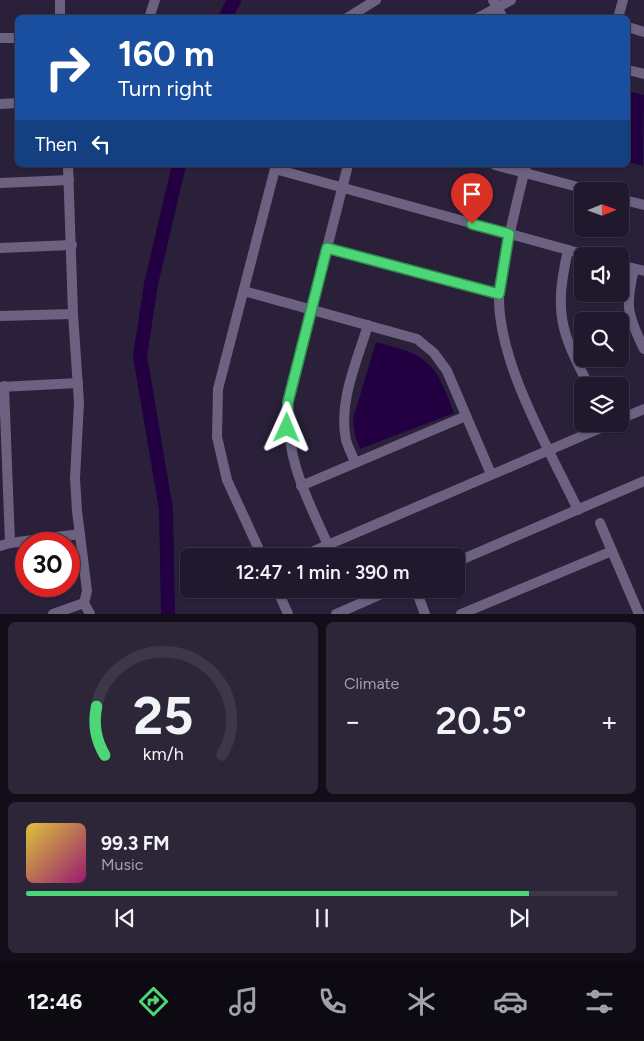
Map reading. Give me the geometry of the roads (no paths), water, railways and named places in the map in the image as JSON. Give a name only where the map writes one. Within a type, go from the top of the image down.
[{"type":"street","points":[[60,0],[60,15]]},
{"type":"street","points":[[150,15],[155,0]]},
{"type":"street","points":[[352,15],[376,0]]},
{"type":"street","points":[[482,15],[495,4],[511,0]]},
{"type":"street","points":[[619,15],[623,0]]},
{"type":"street","points":[[495,4],[501,15]]},
{"type":"street","points":[[630,27],[644,32]]},
{"type":"street","points":[[0,38],[15,38]]},
{"type":"street","points":[[630,70],[644,74]]},
{"type":"street","points":[[0,104],[15,103]]},
{"type":"street","points":[[68,167],[73,314],[79,403],[75,478],[80,532]]},
{"type":"street","points":[[258,548],[227,480],[217,437],[218,389],[276,167],[341,188],[574,252]]},
{"type":"street","points":[[328,546],[301,486],[291,454],[287,428],[288,402],[347,167]]},
{"type":"street","points":[[510,167],[525,169],[574,185]]},
{"type":"street","points":[[525,169],[509,234],[499,294],[500,323],[508,356],[578,510]]},
{"type":"street","points":[[0,182],[69,180]]},
{"type":"street","points":[[629,201],[644,205]]},
{"type":"street","points":[[0,248],[72,245]]},
{"type":"street","points":[[327,248],[499,294]]},
{"type":"street","points":[[568,250],[559,300],[563,330],[585,377]]},
{"type":"street","points":[[639,270],[628,295],[628,311],[644,349]]},
{"type":"street","points":[[244,290],[417,339],[434,354],[447,371],[491,474]]},
{"type":"street","points":[[0,316],[73,314]]},
{"type":"street","points":[[355,462],[346,441],[344,421],[347,396],[368,325]]},
{"type":"street","points":[[5,544],[2,387],[78,383]]},
{"type":"street","points":[[629,415],[644,409]]},
{"type":"street","points":[[301,486],[466,416]]},
{"type":"street","points":[[323,548],[591,432]]},
{"type":"street","points":[[465,558],[644,481]]},
{"type":"street","points":[[600,523],[638,614]]},
{"type":"street","points":[[80,534],[87,591],[84,603],[90,614]]},
{"type":"street","points":[[461,614],[612,551]]},
{"type":"street","points":[[281,598],[288,614]]},
{"type":"street","points":[[336,614],[372,598]]},
{"type":"street","points":[[419,598],[425,614]]},
{"type":"street","points":[[53,614],[84,603]]},
{"type":"waterway","points":[[226,15],[234,0]]},
{"type":"waterway","points":[[168,614],[166,509],[140,356],[151,284],[179,167]]}]
